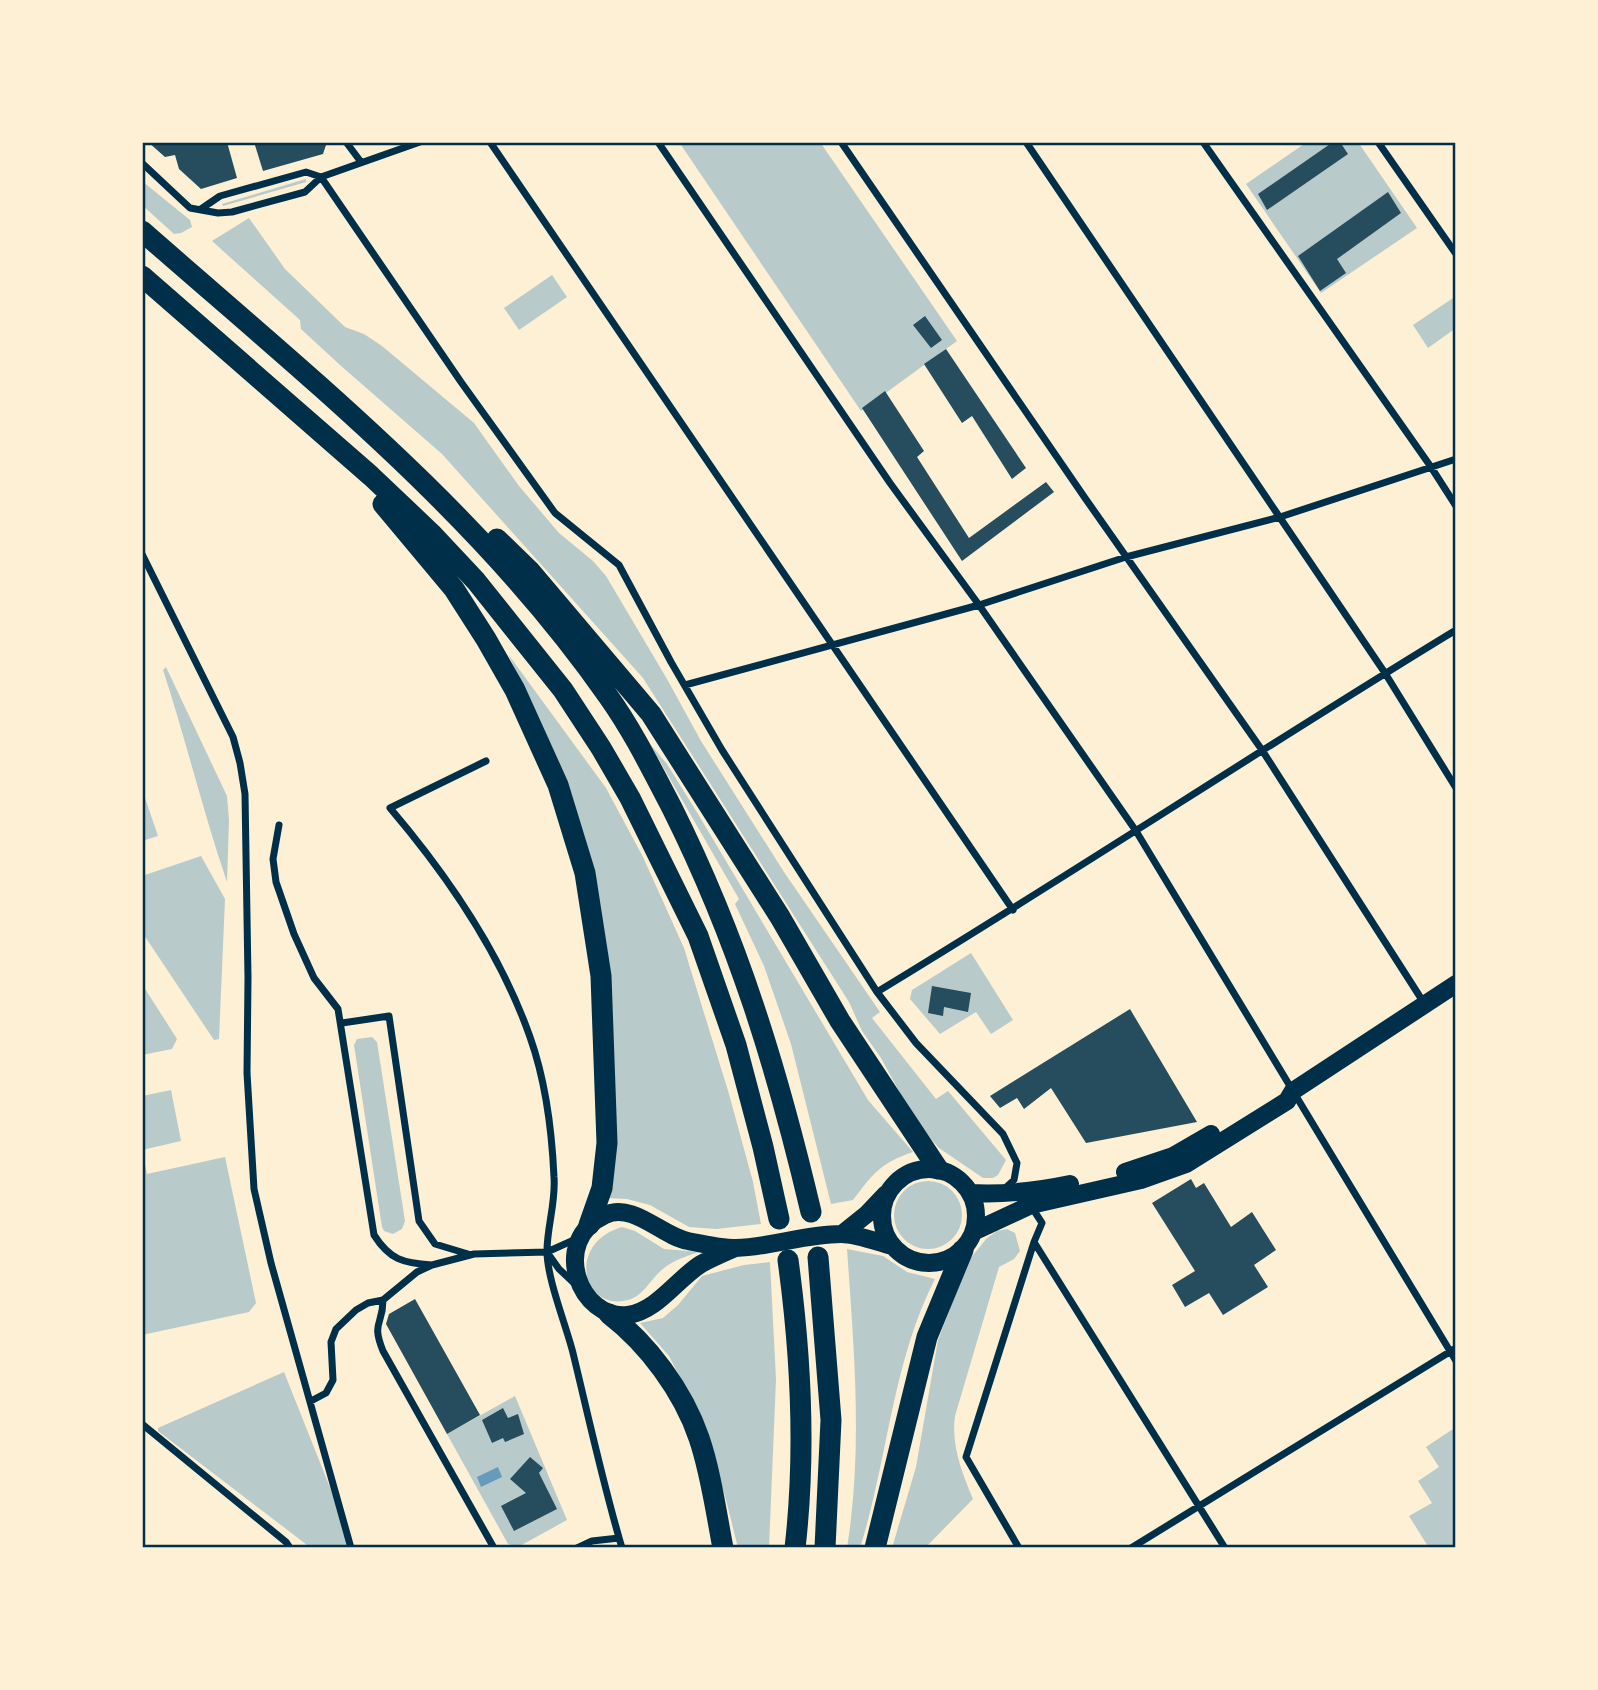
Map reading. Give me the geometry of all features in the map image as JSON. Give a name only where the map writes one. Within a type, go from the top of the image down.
[{"type":"highway","points":[[142,231],[398,459],[492,552],[545,614],[609,697],[638,743],[704,874],[740,965],[765,1034],[811,1212]]},
{"type":"highway","points":[[142,276],[421,523],[476,581],[563,690],[630,798],[698,936],[736,1045],[779,1219]]},
{"type":"highway","points":[[311,424],[421,547],[454,589],[515,690],[558,785],[585,873],[601,988],[607,1143],[601,1188],[585,1231]]},
{"type":"highway","points":[[398,459],[461,505],[530,571],[651,714],[780,918],[840,1021],[938,1169]]},
{"type":"highway","points":[[875,1548],[927,1337],[963,1250]]},
{"type":"highway","points":[[818,1257],[831,1420],[825,1548]]},
{"type":"highway","points":[[788,1260],[796,1325],[799,1385],[799,1517],[795,1548]]},
{"type":"highway","points":[[609,1314],[622,1324],[656,1362],[681,1399],[699,1438],[723,1548]]},
{"type":"main road","points":[[975,1231],[1031,1205],[1141,1180],[1186,1164],[1287,1101],[1293,1091],[1456,984]]},
{"type":"main road","points":[[971,1193],[998,1195],[1033,1192],[1149,1165],[1174,1156],[1280,1092],[1293,1091]]},
{"type":"main road","points":[[735,1248],[702,1264],[649,1308],[627,1315],[609,1314],[588,1296],[579,1281],[573,1255],[585,1231],[605,1215],[617,1212],[647,1222],[672,1237],[688,1241],[735,1248],[842,1234],[892,1246],[914,1261],[940,1263],[963,1250],[975,1231],[976,1205],[963,1182],[951,1174],[938,1169],[910,1172],[898,1180],[867,1214],[842,1234]]},
{"type":"main road","points":[[888,1191],[882,1219],[885,1234],[892,1246]]},
{"type":"street","points":[[346,142],[361,162]]},
{"type":"street","points":[[142,163],[190,208],[218,213],[305,192],[321,177],[420,142]]},
{"type":"street","points":[[490,142],[1013,909]]},
{"type":"street","points":[[659,142],[890,483],[979,605],[1136,831],[1453,1350],[1456,1361]]},
{"type":"street","points":[[841,142],[1126,558],[1262,750],[1425,1004]]},
{"type":"street","points":[[1026,142],[1385,673],[1456,788]]},
{"type":"street","points":[[1203,142],[1456,506]]},
{"type":"street","points":[[1378,142],[1456,254]]},
{"type":"street","points":[[201,209],[220,196],[306,172],[321,177],[461,382],[555,513],[619,565],[685,685],[758,808],[877,992],[916,1043],[1003,1134],[1017,1163],[1014,1180],[998,1195]]},
{"type":"street","points":[[685,685],[979,605],[1126,558],[1280,517],[1456,459]]},
{"type":"street","points":[[142,554],[233,737],[240,763],[245,794],[247,1073],[254,1189],[271,1263],[351,1548]]},
{"type":"street","points":[[877,992],[1456,630]]},
{"type":"street","points":[[486,761],[390,808],[421,846],[469,915],[495,959],[531,1038],[546,1110],[555,1180],[547,1252],[622,1548]]},
{"type":"street","points":[[279,825],[273,859],[276,882],[294,934],[314,978],[338,1009],[342,1023],[374,1235],[385,1251],[401,1261],[432,1265]]},
{"type":"street","points":[[342,1023],[389,1016],[419,1221],[435,1244],[463,1254],[547,1252],[585,1231]]},
{"type":"street","points":[[1019,1548],[966,1457],[1042,1223],[1031,1205]]},
{"type":"street","points":[[1034,1242],[1224,1548]]},
{"type":"street","points":[[547,1252],[559,1269],[588,1296]]},
{"type":"street","points":[[311,1401],[326,1393],[333,1380],[331,1342],[336,1329],[356,1310],[368,1303],[383,1300],[417,1272],[432,1265],[474,1254]]},
{"type":"street","points":[[383,1300],[376,1334],[383,1351],[494,1548]]},
{"type":"street","points":[[1131,1548],[1453,1350]]},
{"type":"street","points":[[142,1424],[290,1548]]},
{"type":"street","points":[[577,1548],[592,1541],[619,1538]]},
{"type":"shaded area","points":[[679,142],[820,142],[957,341],[861,411]]},
{"type":"shaded area","points":[[1307,142],[1358,142],[1417,228],[1321,293],[1246,184]]},
{"type":"shaded area","points":[[306,179],[306,182],[223,206],[222,204]]},
{"type":"shaded area","points":[[142,181],[190,220],[192,227],[174,234],[142,205]]},
{"type":"shaded area","points":[[249,218],[285,269],[345,327],[364,334],[382,346],[474,423],[519,486],[559,533],[593,561],[606,576],[701,741],[784,872],[880,1012],[872,1018],[936,1099],[948,1091],[1006,1160],[998,1175],[983,1178],[939,1148],[917,1124],[881,1058],[862,1031],[849,1002],[643,678],[442,454],[301,329],[300,320],[212,241]]},
{"type":"shaded area","points":[[552,275],[567,297],[519,330],[504,308]]},
{"type":"shaded area","points":[[1456,296],[1456,328],[1428,348],[1413,325]]},
{"type":"shaded area","points":[[508,654],[606,788],[643,857],[684,948],[729,1094],[753,1182],[761,1224],[716,1229],[689,1227],[650,1205],[627,1199],[607,1198],[617,1139],[569,787]]},
{"type":"shaded area","points":[[166,667],[227,796],[227,882],[163,670]]},
{"type":"shaded area","points":[[650,744],[667,764],[698,814],[868,1100],[913,1152],[878,1170],[853,1200],[831,1204],[791,1044],[764,966],[735,904],[739,899]]},
{"type":"shaded area","points":[[142,789],[158,836],[142,841]]},
{"type":"shaded area","points":[[201,856],[225,899],[219,1039],[214,1040],[142,932],[142,876]]},
{"type":"shaded area","points":[[971,953],[1013,1020],[991,1034],[976,1012],[940,1034],[910,999],[912,990]]},
{"type":"shaded area","points":[[142,984],[177,1039],[172,1049],[142,1055]]},
{"type":"shaded area","points":[[372,1037],[377,1042],[405,1221],[402,1229],[393,1234],[384,1231],[382,1227],[354,1045],[357,1039]]},
{"type":"shaded area","points":[[171,1090],[181,1141],[142,1150],[142,1096]]},
{"type":"shaded area","points":[[142,1150],[147,1174],[225,1157],[256,1303],[249,1312],[142,1335]]},
{"type":"shaded area","points":[[935,1181],[956,1196],[962,1208],[960,1228],[952,1239],[935,1249],[921,1249],[904,1239],[896,1228],[894,1208],[904,1191],[915,1183]]},
{"type":"shaded area","points":[[622,1227],[635,1231],[664,1249],[699,1252],[668,1265],[634,1298],[612,1301],[600,1296],[591,1286],[587,1274],[587,1260],[593,1247],[604,1235]]},
{"type":"shaded area","points":[[1007,1229],[1015,1233],[1020,1251],[1014,1259],[999,1267],[955,1416],[956,1448],[973,1499],[925,1548],[892,1548],[916,1467],[938,1340],[969,1260],[987,1238],[997,1231]]},
{"type":"shaded area","points":[[847,1249],[883,1256],[907,1272],[935,1279],[909,1344],[860,1548],[847,1548],[855,1474],[856,1399]]},
{"type":"shaded area","points":[[770,1262],[776,1379],[769,1548],[738,1548],[725,1496],[697,1411],[669,1356],[640,1323],[663,1318],[678,1305],[702,1276],[744,1265]]},
{"type":"shaded area","points":[[284,1372],[354,1548],[311,1548],[158,1431],[158,1428]]},
{"type":"shaded area","points":[[515,1396],[567,1520],[518,1547],[508,1544],[447,1434]]},
{"type":"shaded area","points":[[1456,1427],[1456,1548],[1429,1548],[1409,1516],[1432,1503],[1418,1481],[1439,1467],[1426,1447]]},
{"type":"water","points":[[498,1467],[502,1477],[481,1487],[477,1477]]},
{"type":"building","points":[[148,142],[227,142],[237,178],[201,189],[179,169],[175,155],[165,157]]},
{"type":"building","points":[[254,142],[327,142],[323,154],[263,171]]},
{"type":"building","points":[[1333,142],[1340,142],[1348,154],[1267,210],[1258,194]]},
{"type":"building","points":[[1388,192],[1401,213],[1337,259],[1346,273],[1320,291],[1298,256]]},
{"type":"building","points":[[925,316],[942,340],[931,348],[913,325]]},
{"type":"building","points":[[946,349],[1026,468],[1012,479],[972,416],[962,423],[924,364]]},
{"type":"building","points":[[885,391],[924,451],[917,457],[969,538],[1046,482],[1054,492],[962,561],[862,408]]},
{"type":"building","points":[[932,986],[971,993],[968,1012],[944,1007],[943,1016],[928,1013]]},
{"type":"building","points":[[1130,1009],[1197,1122],[1086,1143],[1051,1088],[1024,1109],[1017,1098],[1000,1108],[990,1096]]},
{"type":"building","points":[[1191,1179],[1196,1188],[1204,1183],[1231,1227],[1252,1212],[1276,1250],[1254,1265],[1268,1287],[1223,1315],[1209,1293],[1185,1307],[1172,1285],[1195,1271],[1152,1203]]},
{"type":"building","points":[[415,1299],[480,1415],[447,1434],[386,1324],[389,1314]]},
{"type":"building","points":[[503,1408],[508,1418],[518,1414],[524,1434],[505,1442],[503,1438],[492,1443],[482,1420]]},
{"type":"building","points":[[530,1457],[543,1468],[539,1473],[557,1509],[514,1531],[501,1506],[526,1493],[510,1479]]}]
